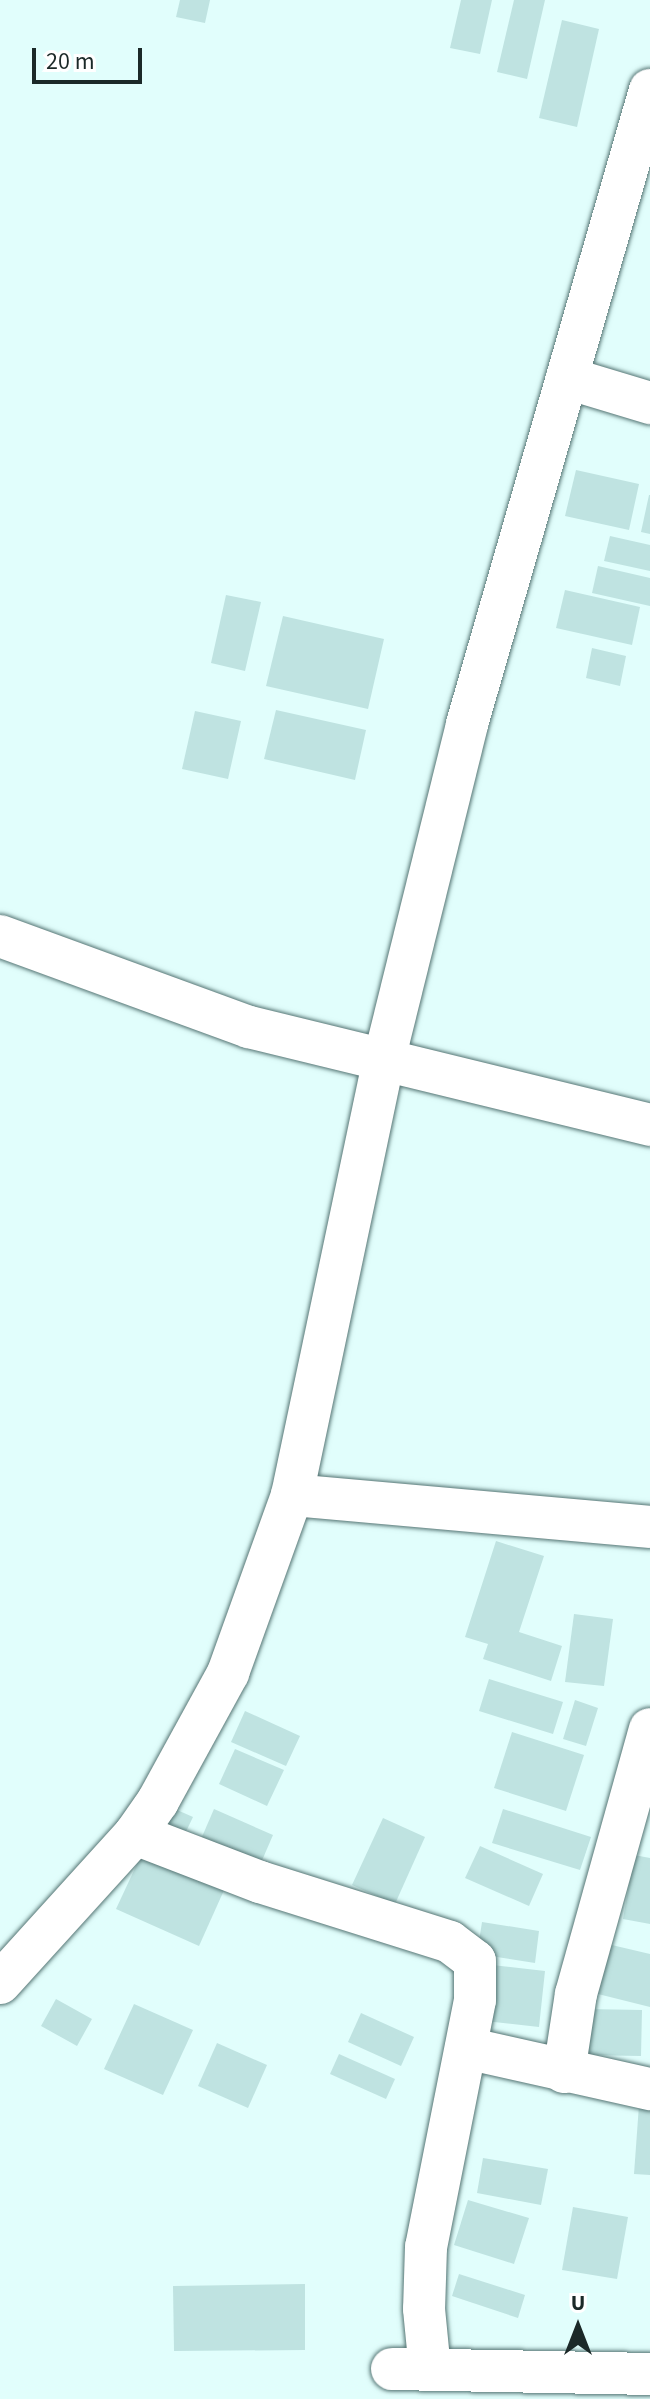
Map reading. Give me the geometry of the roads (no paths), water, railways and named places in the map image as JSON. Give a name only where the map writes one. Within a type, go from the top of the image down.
[{"type":"street","points":[[0,1983],[135,1834],[228,1673],[292,1495],[384,1060],[467,724],[650,90]]},
{"type":"street","points":[[567,378],[650,403]]},
{"type":"street","points":[[0,936],[249,1027],[650,1125]]},
{"type":"street","points":[[292,1495],[650,1527]]},
{"type":"street","points":[[564,2072],[576,1994],[650,1729]]},
{"type":"street","points":[[135,1834],[260,1882],[459,1946],[475,1961],[477,1976],[466,2048],[426,2247],[424,2309],[411,2369],[650,2374]]},
{"type":"street","points":[[466,2048],[650,2089]]}]
